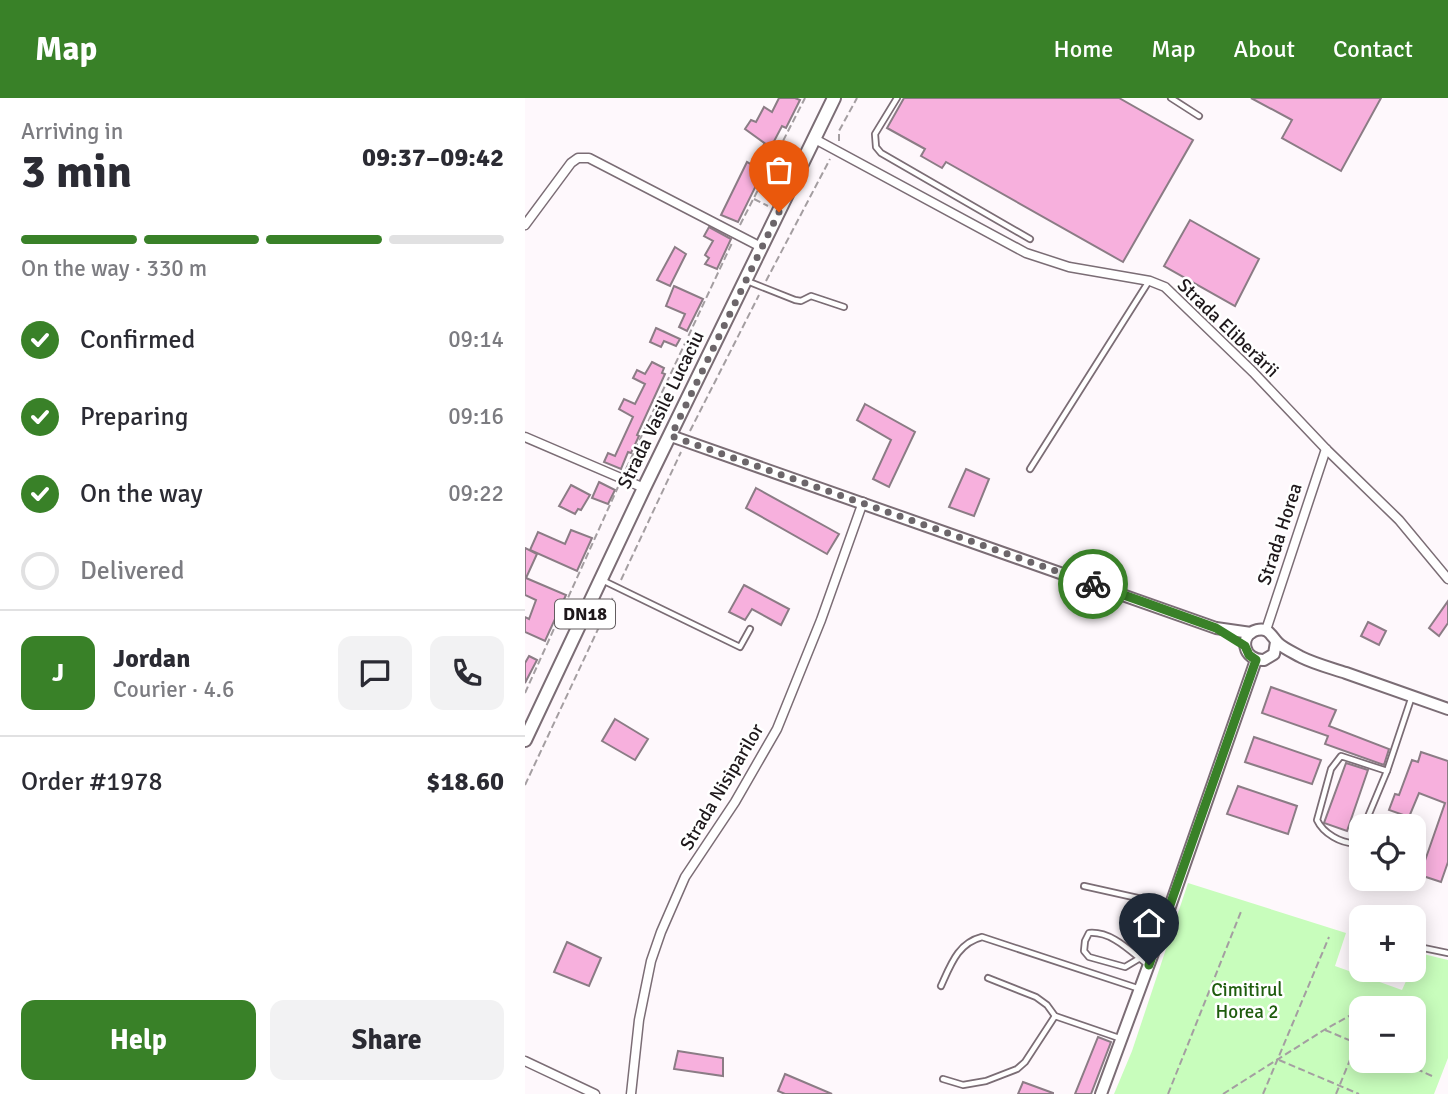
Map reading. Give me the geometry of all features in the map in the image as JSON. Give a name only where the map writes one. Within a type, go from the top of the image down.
[{"type":"main road","name":"Strada Vasile Lucaciu","points":[[525,740],[834,98]]},
{"type":"street","name":"Strada Eliberării","points":[[813,138],[1025,253],[1069,267],[1150,281],[1165,287],[1399,520],[1448,579]]},
{"type":"street","points":[[525,225],[561,174],[578,159],[589,158],[761,247]]},
{"type":"street","points":[[671,436],[1216,628],[1251,633],[1266,630],[1273,635],[1276,642],[1272,657]]},
{"type":"street","points":[[525,438],[644,488]]},
{"type":"street","name":"Strada Horea","points":[[1266,630],[1326,449]]},
{"type":"street","name":"Strada Nisiparilor","points":[[631,1094],[639,1020],[651,961],[661,932],[685,877],[735,802],[777,729],[821,620],[863,502]]},
{"type":"street","points":[[1216,628],[1245,646],[1249,655],[1256,660],[1302,657]]},
{"type":"street","points":[[1245,646],[1251,633]]},
{"type":"street","points":[[1276,642],[1302,657],[1448,709]]},
{"type":"street","points":[[1101,1094],[1140,989],[1144,962],[1171,905],[1256,660]]},
{"type":"street","points":[[525,1061],[595,1094]]},
{"type":"lane","points":[[897,98],[875,134],[876,147],[881,153],[1030,239]]},
{"type":"lane","points":[[1171,98],[1199,116]]},
{"type":"lane","points":[[745,280],[795,300],[801,301],[811,296],[844,307]]},
{"type":"lane","points":[[1030,469],[1150,281]]},
{"type":"lane","points":[[601,579],[740,647],[750,629]]},
{"type":"lane","points":[[1369,814],[1387,771],[1412,696]]},
{"type":"lane","points":[[1349,843],[1321,829],[1317,820],[1331,769],[1341,757],[1387,771]]},
{"type":"lane","points":[[1084,886],[1171,905]]},
{"type":"lane","points":[[1089,933],[1105,935],[1144,962],[1125,967],[1089,957],[1084,951],[1085,941],[1089,933]]},
{"type":"lane","points":[[941,986],[954,957],[962,947],[971,940],[982,937],[1140,989]]},
{"type":"lane","points":[[1426,948],[1448,953]]},
{"type":"lane","points":[[988,978],[1035,997],[1047,1005],[1055,1016],[1122,1040]]},
{"type":"lane","points":[[943,1079],[964,1085],[986,1081],[1017,1069],[1025,1062],[1055,1016]]},
{"type":"path","points":[[525,693],[637,444],[736,234],[805,98]]},
{"type":"path","points":[[692,427],[835,149],[839,131],[857,98]]},
{"type":"path","points":[[753,199],[768,206]]},
{"type":"path","points":[[637,444],[650,450]]},
{"type":"path","points":[[525,785],[682,450]]},
{"type":"path","points":[[670,458],[677,461]]},
{"type":"path","points":[[1168,1094],[1242,909]]},
{"type":"path","points":[[1263,1094],[1329,937]]},
{"type":"path","points":[[1223,1094],[1349,1016]]},
{"type":"path","points":[[1324,1030],[1349,1040]]},
{"type":"path","points":[[1278,1059],[1359,1094]]},
{"type":"path","points":[[1336,1094],[1349,1062]]},
{"type":"path","points":[[1425,1073],[1432,1076]]},
{"type":"green space","name":"Cimitirul Horea 2","points":[[1188,883],[1346,933],[1335,966],[1349,971],[1349,982],[1380,982],[1402,990],[1406,982],[1426,982],[1426,955],[1448,960],[1448,1058],[1434,1094],[1114,1094],[1132,1051]]},
{"type":"building","points":[[779,98],[800,100],[786,128],[782,126],[771,147],[774,149],[738,222],[721,215],[747,162],[754,166],[764,144],[770,147],[745,129],[751,120],[756,122],[764,107],[772,112]]},
{"type":"building","points":[[904,98],[1119,98],[1193,140],[1123,262],[946,162],[942,168],[921,156],[925,149],[887,128]]},
{"type":"building","points":[[1251,98],[1381,98],[1341,171],[1282,138],[1292,120]]},
{"type":"building","points":[[1190,220],[1259,259],[1235,306],[1164,266]]},
{"type":"building","points":[[709,227],[731,239],[717,269],[705,264],[709,258],[705,255],[713,241],[704,236]]},
{"type":"building","points":[[675,247],[686,254],[670,286],[657,280]]},
{"type":"building","points":[[674,286],[703,299],[687,331],[679,327],[685,314],[666,306]]},
{"type":"building","points":[[656,328],[680,339],[676,346],[664,341],[661,347],[650,342]]},
{"type":"building","points":[[652,362],[664,368],[662,373],[665,374],[637,435],[639,436],[621,469],[604,462],[608,453],[615,456],[633,417],[619,409],[624,399],[635,404],[645,384],[633,378],[637,370],[645,374]]},
{"type":"building","points":[[865,404],[915,432],[889,487],[873,479],[891,440],[857,420]]},
{"type":"building","points":[[966,469],[989,479],[974,516],[949,507]]},
{"type":"building","points":[[599,482],[615,490],[608,504],[592,498]]},
{"type":"building","points":[[571,485],[590,495],[581,510],[578,509],[575,514],[559,506]]},
{"type":"building","points":[[756,488],[839,534],[827,554],[746,508]]},
{"type":"building","points":[[571,530],[592,538],[577,571],[530,550],[538,532],[565,544]]},
{"type":"building","points":[[525,548],[537,554],[526,578],[566,595],[545,641],[525,632],[525,617],[529,619],[536,600],[525,595]]},
{"type":"building","points":[[744,585],[789,609],[781,625],[752,609],[745,620],[729,612]]},
{"type":"building","points":[[1448,601],[1448,623],[1439,636],[1429,628]]},
{"type":"building","points":[[1368,622],[1386,631],[1379,645],[1361,636]]},
{"type":"building","points":[[529,656],[537,660],[525,683],[525,663]]},
{"type":"building","points":[[1271,687],[1336,710],[1329,726],[1389,749],[1384,765],[1325,744],[1328,736],[1262,713]]},
{"type":"building","points":[[615,719],[648,739],[635,760],[602,741]]},
{"type":"building","points":[[1254,737],[1321,760],[1312,784],[1245,762]]},
{"type":"building","points":[[1421,752],[1448,761],[1448,862],[1441,882],[1426,877],[1426,858],[1445,803],[1419,793],[1410,814],[1389,810],[1395,794],[1399,795],[1412,760],[1418,762]]},
{"type":"building","points":[[1346,763],[1368,770],[1353,814],[1349,814],[1347,831],[1324,823]]},
{"type":"building","points":[[1238,786],[1297,806],[1288,834],[1227,814]]},
{"type":"building","points":[[567,942],[601,958],[589,986],[554,972]]},
{"type":"building","points":[[1098,1037],[1111,1042],[1091,1094],[1075,1094]]},
{"type":"building","points":[[678,1051],[723,1058],[723,1076],[674,1069]]},
{"type":"building","points":[[785,1074],[832,1094],[785,1094],[778,1091]]},
{"type":"building","points":[[1023,1082],[1053,1093],[1053,1094],[1018,1094]]},
{"type":"way so far","points":[[779,212],[671,436],[1093,584]]},
{"type":"route","points":[[1093,584],[1216,628],[1245,646],[1249,655],[1256,660],[1149,965]]}]
